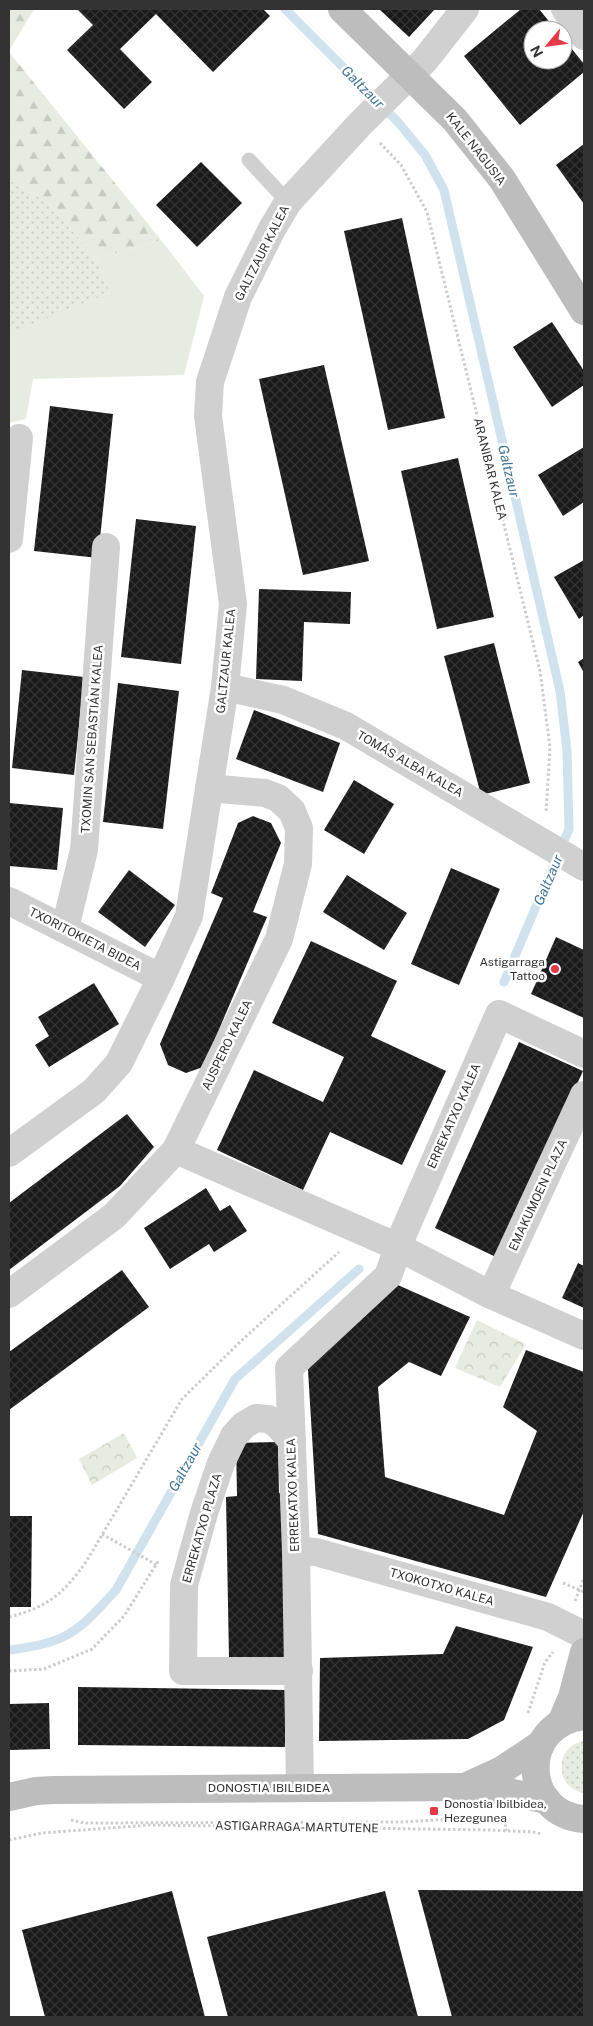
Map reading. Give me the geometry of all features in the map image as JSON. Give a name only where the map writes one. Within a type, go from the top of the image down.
[{"type":"main road","name":"KALE NAGUSIA","points":[[342,9],[402,83],[455,120],[502,180],[584,311]]},
{"type":"main road","points":[[573,1719],[572,1697],[584,1652]]},
{"type":"main road","name":"DONOSTIA IBILBIDEA","points":[[463,1787],[502,1770],[540,1744],[552,1728],[573,1719]]},
{"type":"main road","points":[[540,1744],[535,1767],[539,1784],[547,1800],[566,1814],[584,1819]]},
{"type":"main road","name":"DONOSTIA IBILBIDEA","points":[[12,1798],[36,1790],[463,1787],[503,1791],[547,1800]]},
{"type":"street","points":[[402,83],[425,60],[465,9]]},
{"type":"street","points":[[565,9],[584,36]]},
{"type":"street","name":"GALTZAUR KALEA","points":[[9,1152],[94,1091],[119,1064],[189,916],[226,687],[233,604],[208,416],[210,382],[238,297],[272,229],[288,202],[361,123],[402,83]]},
{"type":"street","points":[[9,539],[19,438]]},
{"type":"street","name":"TXOMIN SAN SEBASTIÁN KALEA","points":[[65,928],[84,850],[106,547]]},
{"type":"street","name":"TOMÁS ALBA KALEA","points":[[226,687],[283,700],[346,726],[581,865]]},
{"type":"street","name":"AUSPERO KALEA","points":[[9,1294],[114,1216],[176,1150],[280,939],[298,864],[299,828],[292,811],[278,798],[265,793],[209,788]]},
{"type":"street","name":"TXORITOKIETA BIDEA","points":[[9,901],[161,978]]},
{"type":"street","name":"ERREKATXO KALEA","points":[[300,1788],[296,1551],[289,1368],[388,1276],[398,1247],[499,1014],[584,1054]]},
{"type":"street","name":"EMAKUMOEN PLAZA","points":[[491,1295],[584,1095]]},
{"type":"street","points":[[176,1150],[398,1247],[491,1295],[584,1336]]},
{"type":"street","name":"ERREKATXO PLAZA","points":[[292,1441],[277,1424],[268,1419],[256,1418],[244,1425],[234,1436],[221,1463],[184,1585],[183,1671],[299,1671]]},
{"type":"street","name":"TXOKOTXO KALEA","points":[[296,1551],[316,1552],[353,1562],[548,1618],[575,1630]]},
{"type":"lane","points":[[249,160],[288,202]]},
{"type":"path","name":"ARANIBAR KALEA","points":[[361,123],[401,165],[427,212],[540,671],[550,747],[546,813],[541,841]]},
{"type":"path","points":[[9,1617],[28,1612],[52,1600],[70,1584],[182,1399],[241,1340],[362,1231]]},
{"type":"path","points":[[102,1534],[156,1565]]},
{"type":"path","points":[[9,1671],[44,1669],[92,1648],[124,1616],[161,1556]]},
{"type":"path","points":[[526,1718],[546,1662],[558,1646],[575,1630],[580,1590],[584,1578]]},
{"type":"path","points":[[563,1583],[584,1592]]},
{"type":"path","points":[[503,1791],[506,1831]]},
{"type":"path","points":[[67,1820],[84,1822],[404,1822],[479,1818]]},
{"type":"path","name":"ASTIGARRAGA-MARTUTENE","points":[[9,1840],[42,1833],[150,1825],[506,1831],[533,1832],[549,1836]]},
{"type":"green space","points":[[9,9],[34,9],[9,51]]},
{"type":"green space","points":[[9,52],[161,240],[96,259],[48,203],[9,180]]},
{"type":"green space","points":[[9,180],[48,203],[96,259],[110,293],[11,332],[9,328]]},
{"type":"green space","points":[[161,240],[204,296],[184,375],[33,379],[26,419],[9,423],[9,328],[11,331],[110,293],[96,259]]},
{"type":"green space","points":[[477,1320],[526,1344],[500,1387],[455,1368]]},
{"type":"green space","points":[[124,1433],[137,1458],[92,1485],[79,1459]]},
{"type":"green space","points":[[584,1741],[584,1793],[574,1790],[567,1783],[561,1767],[567,1751],[574,1744]]},
{"type":"building","points":[[77,9],[263,9],[270,16],[213,72],[156,14],[120,49],[152,82],[124,109],[67,50],[93,25]]},
{"type":"building","points":[[379,9],[435,9],[409,37]]},
{"type":"building","points":[[521,9],[539,9],[548,20],[523,20],[523,70],[573,70],[573,50],[584,64],[584,72],[520,125],[464,56]]},
{"type":"building","points":[[584,144],[584,204],[556,165]]},
{"type":"building","points":[[201,162],[242,203],[197,247],[156,205]]},
{"type":"building","points":[[402,218],[445,418],[388,430],[344,231]]},
{"type":"building","points":[[552,322],[584,371],[584,385],[552,407],[513,347]]},
{"type":"building","points":[[324,365],[369,561],[303,575],[259,379]]},
{"type":"building","points":[[50,406],[113,414],[98,558],[34,551]]},
{"type":"building","points":[[584,447],[584,502],[563,516],[538,475]]},
{"type":"building","points":[[458,458],[494,617],[437,629],[401,471]]},
{"type":"building","points":[[136,519],[196,526],[181,664],[121,657]]},
{"type":"building","points":[[584,560],[584,615],[579,619],[554,577]]},
{"type":"building","points":[[259,589],[351,592],[350,624],[304,622],[302,681],[256,679]]},
{"type":"building","points":[[494,643],[530,783],[481,795],[444,656]]},
{"type":"building","points":[[584,658],[584,673],[578,662]]},
{"type":"building","points":[[22,670],[84,677],[74,775],[12,768]]},
{"type":"building","points":[[118,683],[179,691],[163,829],[103,822]]},
{"type":"building","points":[[254,710],[340,743],[323,792],[236,759]]},
{"type":"building","points":[[354,780],[394,804],[364,854],[324,830]]},
{"type":"building","points":[[9,803],[63,808],[57,870],[9,866]]},
{"type":"building","points":[[253,816],[271,823],[281,843],[253,912],[267,917],[203,1067],[186,1073],[168,1065],[160,1044],[223,898],[211,893],[238,823]]},
{"type":"building","points":[[451,868],[500,889],[459,985],[411,964]]},
{"type":"building","points":[[129,870],[175,905],[145,947],[98,912]]},
{"type":"building","points":[[347,875],[407,913],[384,950],[323,912]]},
{"type":"building","points":[[556,937],[584,950],[584,1018],[531,994]]},
{"type":"building","points":[[311,941],[397,981],[371,1036],[446,1071],[402,1165],[330,1132],[303,1190],[217,1150],[254,1070],[323,1102],[344,1057],[272,1023]]},
{"type":"building","points":[[94,983],[119,1024],[49,1067],[35,1045],[49,1036],[38,1017]]},
{"type":"building","points":[[519,1042],[583,1071],[498,1258],[435,1228]]},
{"type":"building","points":[[127,1114],[154,1147],[120,1186],[9,1270],[9,1203]]},
{"type":"building","points":[[206,1188],[220,1211],[230,1205],[247,1231],[214,1252],[209,1244],[170,1269],[144,1228]]},
{"type":"building","points":[[578,1263],[584,1266],[584,1308],[562,1298]]},
{"type":"building","points":[[122,1270],[149,1307],[9,1410],[9,1352]]},
{"type":"building","points":[[391,1282],[470,1317],[441,1376],[409,1362],[378,1387],[385,1477],[504,1515],[537,1431],[503,1407],[526,1350],[584,1372],[584,1511],[546,1597],[318,1534],[307,1354]]},
{"type":"building","points":[[278,1442],[279,1493],[289,1493],[292,1657],[229,1658],[226,1497],[237,1496],[236,1443]]},
{"type":"building","points":[[9,1516],[32,1516],[31,1607],[9,1607]]},
{"type":"building","points":[[456,1626],[533,1647],[504,1720],[468,1739],[319,1741],[320,1658],[443,1654]]},
{"type":"building","points":[[78,1687],[285,1690],[285,1747],[78,1745]]},
{"type":"building","points":[[49,1703],[50,1749],[9,1750],[9,1704]]},
{"type":"building","points":[[418,1890],[584,1891],[584,2017],[452,2017]]},
{"type":"building","points":[[172,1891],[205,2017],[45,2017],[22,1930]]},
{"type":"building","points":[[385,1891],[418,2017],[228,2017],[207,1937]]},
{"type":"waterway","name":"Galtzaur","points":[[285,9],[398,122],[425,155],[444,190],[560,691],[567,751],[569,829],[504,982]]},
{"type":"waterway","name":"Galtzaur","points":[[9,1650],[43,1644],[71,1633],[91,1616],[116,1590],[235,1379],[359,1269]]},
{"type":"place","name":"Astigarraga Tattoo","points":[[555,969]]},
{"type":"place","name":"Donostia Ibilbidea, Hezegunea","points":[[434,1811]]}]
